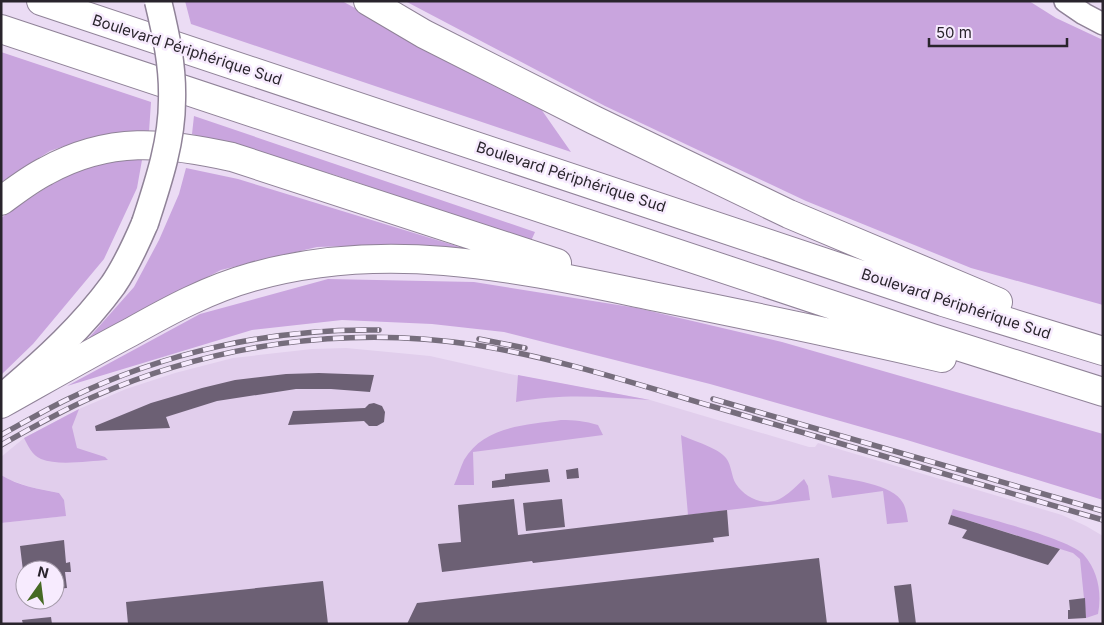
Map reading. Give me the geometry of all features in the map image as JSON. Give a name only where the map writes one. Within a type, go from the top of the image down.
[{"type":"highway","name":"Boulevard Périphérique Sud","points":[[41,1],[943,302],[1103,351]]},
{"type":"highway","points":[[368,1],[424,34],[534,90],[789,214],[1103,346]]},
{"type":"highway","points":[[1,29],[932,338],[1101,392]]},
{"type":"highway","points":[[1,201],[47,170],[90,152],[114,147],[141,145],[164,145],[197,149],[232,157],[544,259],[669,290],[805,327]]},
{"type":"highway","points":[[1,404],[197,297],[226,286],[280,270],[336,260],[395,258],[463,262],[577,281],[805,327],[1101,392]]},
{"type":"main road","points":[[1,398],[44,361],[81,324],[114,284],[133,250],[145,223],[164,156],[170,127],[172,100],[171,63],[158,1]]},
{"type":"street","points":[[1065,1],[1103,24]]},
{"type":"shaded area","points":[[185,1],[342,1],[541,109],[571,152],[191,24]]},
{"type":"shaded area","points":[[405,1],[1029,1],[1056,18],[1103,40],[1103,305],[971,268],[806,201],[605,106]]},
{"type":"shaded area","points":[[1,52],[151,102],[149,132],[88,138],[50,151],[1,182]]},
{"type":"shaded area","points":[[194,116],[535,232],[531,241],[335,175],[192,134]]},
{"type":"shaded area","points":[[120,160],[142,160],[137,188],[104,259],[33,344],[1,375],[1,218],[66,177],[89,167]]},
{"type":"shaded area","points":[[186,168],[238,179],[463,248],[386,245],[317,247],[221,270],[132,316],[78,350],[134,287],[159,240],[179,194]]},
{"type":"shaded area","points":[[328,279],[474,282],[637,308],[782,342],[1103,434],[1103,500],[907,440],[710,384],[504,332],[432,324],[342,320],[252,330],[67,386],[200,314]]},
{"type":"shaded area","points":[[346,348],[430,356],[515,375],[650,400],[809,447],[815,447],[818,443],[1062,515],[1103,536],[1103,624],[1,624],[1,523],[65,516],[59,493],[30,487],[1,475],[1,457],[24,438],[79,409],[126,389],[175,373],[233,358],[312,349]]},
{"type":"shaded area","points":[[518,375],[650,400],[550,397],[516,402]]},
{"type":"shaded area","points":[[79,409],[72,427],[77,448],[105,457],[108,460],[56,462],[41,459],[35,455],[24,438]]},
{"type":"shaded area","points":[[561,420],[580,421],[598,425],[603,435],[473,452],[474,485],[454,485],[464,460],[472,449],[483,440],[507,429]]},
{"type":"shaded area","points":[[681,435],[723,454],[728,461],[736,484],[751,498],[764,502],[777,500],[789,493],[804,479],[808,486],[810,500],[688,515]]},
{"type":"shaded area","points":[[1,475],[22,484],[59,493],[64,500],[66,516],[1,523]]},
{"type":"shaded area","points":[[828,475],[869,483],[890,491],[898,496],[903,503],[908,522],[887,524],[883,491],[832,498]]},
{"type":"shaded area","points":[[953,509],[1043,535],[1076,549],[1089,561],[1096,575],[1099,590],[1098,614],[1086,618],[1080,559],[1073,553],[951,515]]},
{"type":"building","points":[[286,374],[374,375],[370,392],[296,389],[217,401],[166,417],[170,428],[96,431],[95,426],[151,403],[202,388],[235,380]]},
{"type":"building","points":[[374,403],[382,406],[385,412],[384,422],[377,426],[369,426],[364,421],[288,425],[293,411],[365,408],[369,404]]},
{"type":"building","points":[[578,468],[579,478],[567,479],[566,470]]},
{"type":"building","points":[[548,469],[550,482],[492,488],[492,481],[505,479],[505,474]]},
{"type":"building","points":[[514,499],[518,535],[727,510],[729,536],[713,538],[714,542],[442,572],[438,544],[461,542],[458,505]]},
{"type":"building","points":[[562,499],[565,527],[526,531],[523,503]]},
{"type":"building","points":[[951,515],[1060,549],[1048,565],[962,538],[967,530],[948,524]]},
{"type":"building","points":[[64,540],[66,563],[70,562],[71,572],[65,572],[65,560],[22,560],[20,546]]},
{"type":"building","points":[[819,558],[827,624],[407,624],[417,603]]},
{"type":"building","points":[[65,572],[67,588],[65,588]]},
{"type":"building","points":[[323,581],[328,624],[128,624],[126,602]]},
{"type":"building","points":[[911,584],[916,624],[899,624],[894,586]]},
{"type":"building","points":[[1085,598],[1086,618],[1068,619],[1068,610],[1070,610],[1069,600]]},
{"type":"building","points":[[51,617],[52,624],[23,624],[22,620]]},
{"type":"railway","points":[[1,435],[59,403],[105,382],[181,356],[220,346],[299,333],[379,330]]},
{"type":"railway","points":[[1,445],[93,397],[185,364],[233,352],[329,339],[378,337],[427,339],[509,351],[573,366],[1103,520]]},
{"type":"railway","points":[[479,339],[525,348]]},
{"type":"railway","points":[[713,399],[1103,511]]}]
